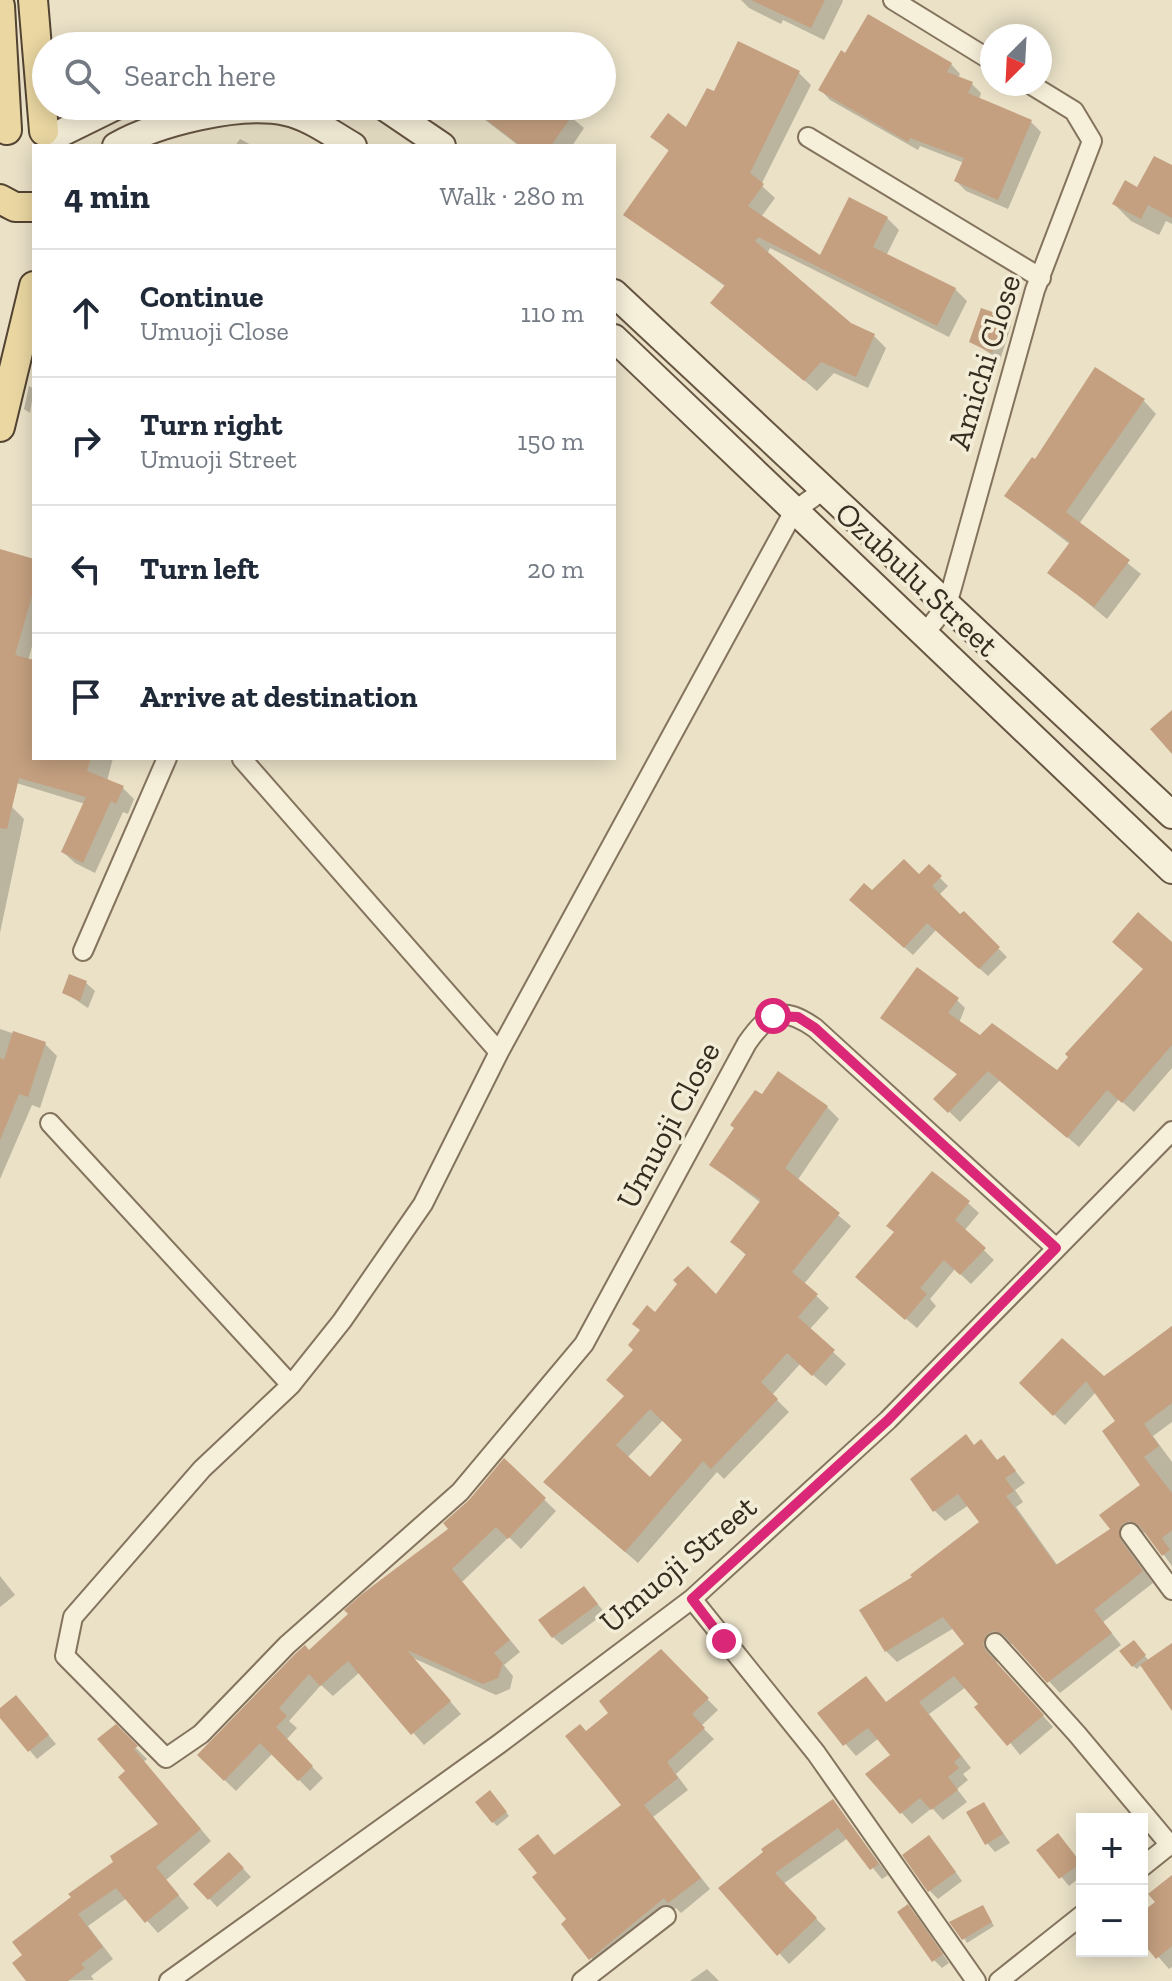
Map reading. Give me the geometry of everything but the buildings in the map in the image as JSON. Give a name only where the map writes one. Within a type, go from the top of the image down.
[{"type":"main road","points":[[33,0],[37,32]]},
{"type":"main road","points":[[0,6],[3,132],[29,126],[52,138],[88,120]]},
{"type":"main road","points":[[120,144],[149,129],[195,120]]},
{"type":"main road","points":[[308,120],[350,144]]},
{"type":"main road","points":[[404,120],[439,144]]},
{"type":"main road","points":[[0,199],[15,207],[32,207]]},
{"type":"main road","points":[[0,427],[32,294]]},
{"type":"main road","name":"Ozubulu Street","points":[[616,295],[1172,815]]},
{"type":"main road","name":"Ozubulu Street","points":[[616,340],[794,511],[926,632],[1172,870]]},
{"type":"street","points":[[893,0],[980,54]]},
{"type":"street","name":"Amichi Close","points":[[947,605],[1041,278],[1092,141],[1074,111],[1050,96]]},
{"type":"street","points":[[808,137],[1041,278]]},
{"type":"street","points":[[50,1123],[291,1385],[342,1321],[423,1204],[499,1052],[794,511],[825,489]]},
{"type":"street","points":[[926,632],[947,605]]},
{"type":"street","points":[[83,951],[166,760]]},
{"type":"street","points":[[243,760],[499,1052]]},
{"type":"street","name":"Umuoji Close","points":[[291,1385],[202,1469],[73,1617],[65,1656],[166,1758],[201,1734],[287,1645],[460,1492],[584,1344],[747,1043],[762,1022],[773,1016],[798,1017],[815,1028],[1056,1248]]},
{"type":"street","name":"Umuoji Street","points":[[169,1981],[499,1744],[692,1599],[888,1420],[1172,1131]]},
{"type":"street","points":[[1130,1533],[1172,1590]]},
{"type":"street","points":[[692,1599],[816,1753],[976,1981]]},
{"type":"street","points":[[995,1643],[1086,1743],[1171,1844],[1148,1862]]},
{"type":"street","points":[[582,1981],[666,1916]]},
{"type":"street","points":[[999,1981],[1076,1920]]},
{"type":"route","points":[[724,1641],[692,1599],[888,1420],[1056,1248],[815,1028],[798,1017],[786,1014],[773,1016]]}]
